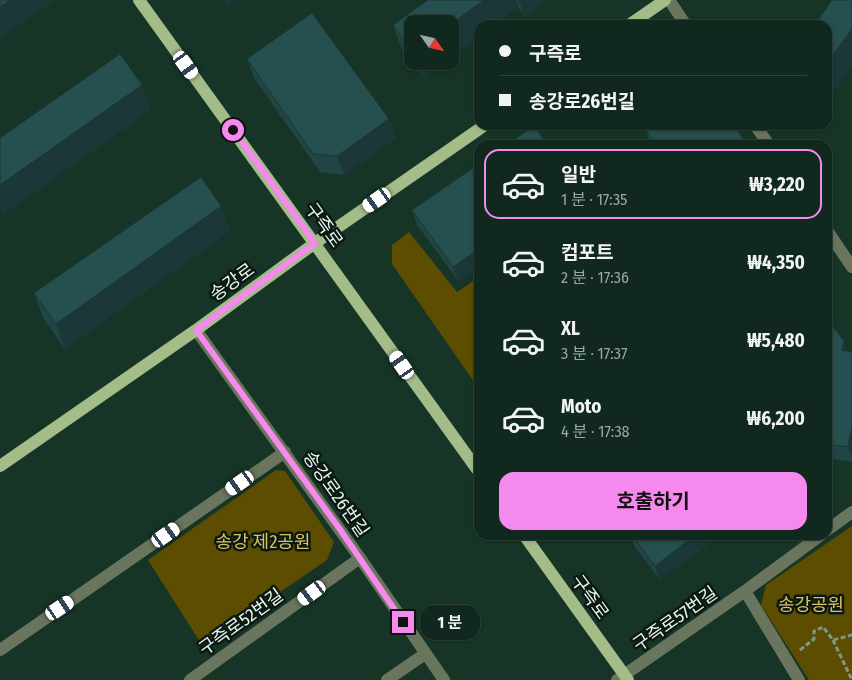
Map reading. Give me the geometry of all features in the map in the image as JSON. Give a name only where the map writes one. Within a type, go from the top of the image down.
[{"type":"main road","name":"구즉로","points":[[139,0],[474,465]]},
{"type":"main road","points":[[636,20],[665,0]]},
{"type":"main road","name":"송강로","points":[[0,466],[478,130]]},
{"type":"main road","name":"구즉로","points":[[527,540],[623,678]]},
{"type":"street","points":[[669,0],[683,20]]},
{"type":"street","points":[[832,238],[852,267]]},
{"type":"street","name":"송강로26번길","points":[[196,330],[285,452],[444,680]]},
{"type":"street","points":[[0,650],[285,452]]},
{"type":"street","points":[[832,527],[852,512]]},
{"type":"street","name":"구즉로57번길","points":[[623,678],[814,540]]},
{"type":"street","name":"구즉로52번길","points":[[190,680],[360,558]]},
{"type":"street","name":"구즉로57번길","points":[[745,591],[799,680]]},
{"type":"street","points":[[387,680],[425,654]]},
{"type":"path","points":[[787,660],[814,639],[814,631],[823,627],[833,640],[852,680]]},
{"type":"path","points":[[833,640],[852,635]]},
{"type":"green space","points":[[409,232],[457,292],[474,280],[474,382],[392,264],[392,245]]},
{"type":"green space","name":"송강 제2공원","points":[[276,470],[285,471],[334,542],[327,560],[202,645],[148,560]]},
{"type":"green space","name":"송강공원","points":[[852,526],[852,680],[809,680],[761,605],[766,585]]},
{"type":"building","points":[[0,0],[10,0],[0,7]]},
{"type":"building","points":[[428,0],[484,0],[459,18],[459,15],[407,15]]},
{"type":"building","points":[[832,0],[852,0],[852,29],[832,57],[832,20],[818,20]]},
{"type":"building","points":[[312,13],[389,119],[337,156],[313,154],[247,59]]},
{"type":"building","points":[[404,17],[404,40],[393,25]]},
{"type":"building","points":[[120,54],[142,85],[0,185],[0,138]]},
{"type":"building","points":[[528,130],[537,130],[544,140],[513,140]]},
{"type":"building","points":[[646,130],[737,130],[744,140],[653,140]]},
{"type":"building","points":[[474,167],[474,252],[453,267],[412,210]]},
{"type":"building","points":[[201,177],[221,206],[56,324],[34,293]]},
{"type":"building","points":[[832,325],[844,341],[842,350],[852,352],[852,426],[848,447],[832,445]]},
{"type":"building","points":[[636,540],[689,540],[655,566]]},
{"type":"route","points":[[233,130],[315,243],[196,330],[339,528],[403,622]]}]
